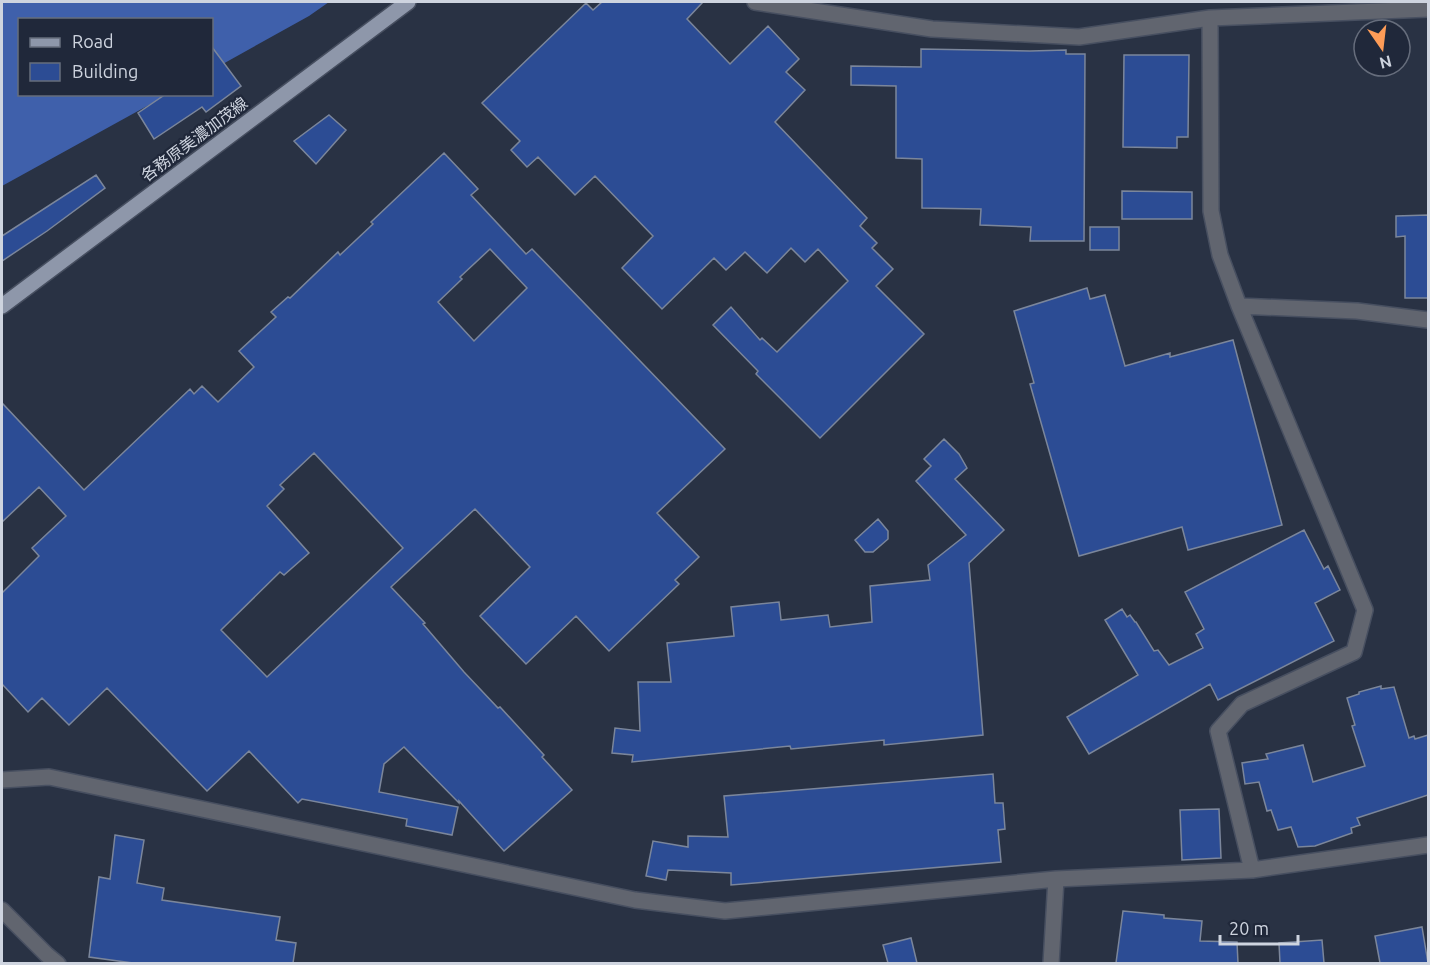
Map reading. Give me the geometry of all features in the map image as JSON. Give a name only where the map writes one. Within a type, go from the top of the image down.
[{"type":"main road","name":"各務原美濃加茂線","points":[[2,306],[408,2]]},
{"type":"street","points":[[755,2],[932,29],[1078,37],[1210,18],[1428,9]]},
{"type":"street","points":[[1210,18],[1211,211],[1220,255],[1365,610],[1354,652],[1242,704],[1218,730],[1252,870]]},
{"type":"street","points":[[1239,306],[1357,311],[1428,320]]},
{"type":"street","points":[[3,781],[49,777],[636,900],[725,911],[1056,879],[1252,870],[1428,845]]},
{"type":"street","points":[[1050,963],[1056,879]]},
{"type":"street","points":[[2,910],[58,963]]},
{"type":"shaded area","points":[[2,2],[329,2],[309,16],[213,69],[213,18],[18,18],[18,96],[165,96],[2,186]]},
{"type":"building","points":[[602,2],[703,2],[687,19],[730,64],[768,26],[799,59],[786,72],[805,90],[775,122],[867,218],[860,226],[877,243],[872,248],[893,269],[876,286],[924,334],[820,438],[756,374],[758,371],[713,325],[731,307],[760,340],[762,338],[777,352],[848,281],[818,249],[805,262],[791,248],[767,273],[745,252],[726,270],[714,258],[662,309],[622,268],[653,236],[595,176],[575,195],[538,157],[527,167],[511,150],[520,141],[482,103],[586,3],[593,10]]},
{"type":"building","points":[[213,48],[241,86],[206,112],[202,107],[154,139],[138,113],[163,96],[213,96]]},
{"type":"building","points":[[921,49],[1066,50],[1066,54],[1085,54],[1084,241],[1030,241],[1031,227],[980,225],[981,209],[922,208],[922,159],[896,158],[896,86],[851,85],[851,66],[921,67]]},
{"type":"building","points":[[1124,55],[1189,55],[1188,137],[1177,137],[1177,148],[1123,147]]},
{"type":"building","points":[[329,115],[346,130],[316,164],[294,141]]},
{"type":"building","points":[[444,153],[478,189],[471,195],[526,254],[532,249],[725,449],[657,513],[699,557],[675,580],[679,584],[609,651],[576,616],[526,664],[480,616],[530,567],[475,509],[391,587],[425,623],[423,624],[464,672],[544,755],[542,757],[572,790],[504,851],[459,801],[459,803],[404,747],[384,764],[379,792],[458,807],[452,835],[406,826],[407,819],[302,799],[298,803],[249,751],[207,791],[107,688],[69,725],[42,698],[28,712],[2,684],[2,593],[39,556],[32,548],[66,516],[39,487],[2,522],[2,403],[84,490],[190,389],[194,394],[202,386],[218,402],[254,367],[239,351],[276,317],[271,312],[288,297],[290,298],[338,252],[340,255],[373,224],[371,222]],"holes":[[[490,249],[527,288],[474,341],[438,302],[462,279],[460,277]],[[314,453],[403,548],[267,677],[221,630],[280,572],[284,575],[309,553],[267,506],[284,489],[280,485]]]},
{"type":"building","points":[[96,175],[105,188],[2,261],[2,236]]},
{"type":"building","points":[[1122,191],[1192,192],[1192,219],[1122,219]]},
{"type":"building","points":[[1428,215],[1428,298],[1405,298],[1405,236],[1396,237],[1396,216]]},
{"type":"building","points":[[1090,227],[1119,227],[1119,250],[1090,250]]},
{"type":"building","points":[[1087,288],[1090,299],[1105,295],[1125,366],[1170,353],[1170,357],[1233,340],[1282,525],[1188,550],[1182,527],[1079,556],[1030,384],[1034,383],[1014,311]]},
{"type":"building","points":[[944,439],[959,454],[967,468],[955,479],[1004,530],[969,563],[983,735],[884,745],[884,740],[791,749],[790,746],[632,762],[633,755],[612,753],[615,728],[640,731],[638,682],[671,682],[667,643],[734,636],[731,607],[779,602],[781,620],[828,615],[830,627],[872,622],[870,586],[930,580],[928,565],[966,535],[916,481],[931,466],[924,459]]},
{"type":"building","points":[[878,519],[888,531],[888,539],[873,552],[865,552],[855,540]]},
{"type":"building","points":[[1304,530],[1324,569],[1328,566],[1340,590],[1315,603],[1334,641],[1218,700],[1210,684],[1089,754],[1067,717],[1138,675],[1105,620],[1122,609],[1127,617],[1130,615],[1136,622],[1154,651],[1158,650],[1169,665],[1203,648],[1196,634],[1204,629],[1185,592]]},
{"type":"building","points":[[1381,686],[1381,689],[1394,687],[1409,738],[1414,736],[1415,739],[1428,735],[1428,795],[1357,818],[1360,825],[1351,828],[1352,833],[1315,846],[1298,847],[1291,827],[1278,830],[1271,810],[1267,811],[1259,782],[1245,784],[1242,763],[1268,759],[1266,754],[1303,745],[1313,782],[1365,766],[1352,726],[1355,725],[1347,698]]},
{"type":"building","points":[[993,774],[995,803],[1003,803],[1005,829],[998,830],[1001,862],[731,885],[731,873],[668,870],[666,880],[646,876],[653,841],[688,847],[688,836],[728,837],[724,796]]},
{"type":"building","points":[[1219,809],[1221,858],[1182,860],[1180,810]]},
{"type":"building","points":[[115,835],[144,840],[137,883],[164,888],[162,900],[280,917],[276,940],[296,943],[293,963],[133,963],[89,957],[99,877],[110,879]]},
{"type":"building","points":[[1123,911],[1202,921],[1200,941],[1237,942],[1238,963],[1116,963]]},
{"type":"building","points":[[1422,927],[1428,963],[1380,963],[1375,936]]},
{"type":"building","points":[[911,938],[917,963],[888,963],[883,945]]},
{"type":"building","points":[[1322,940],[1324,963],[1280,963],[1279,943]]}]
